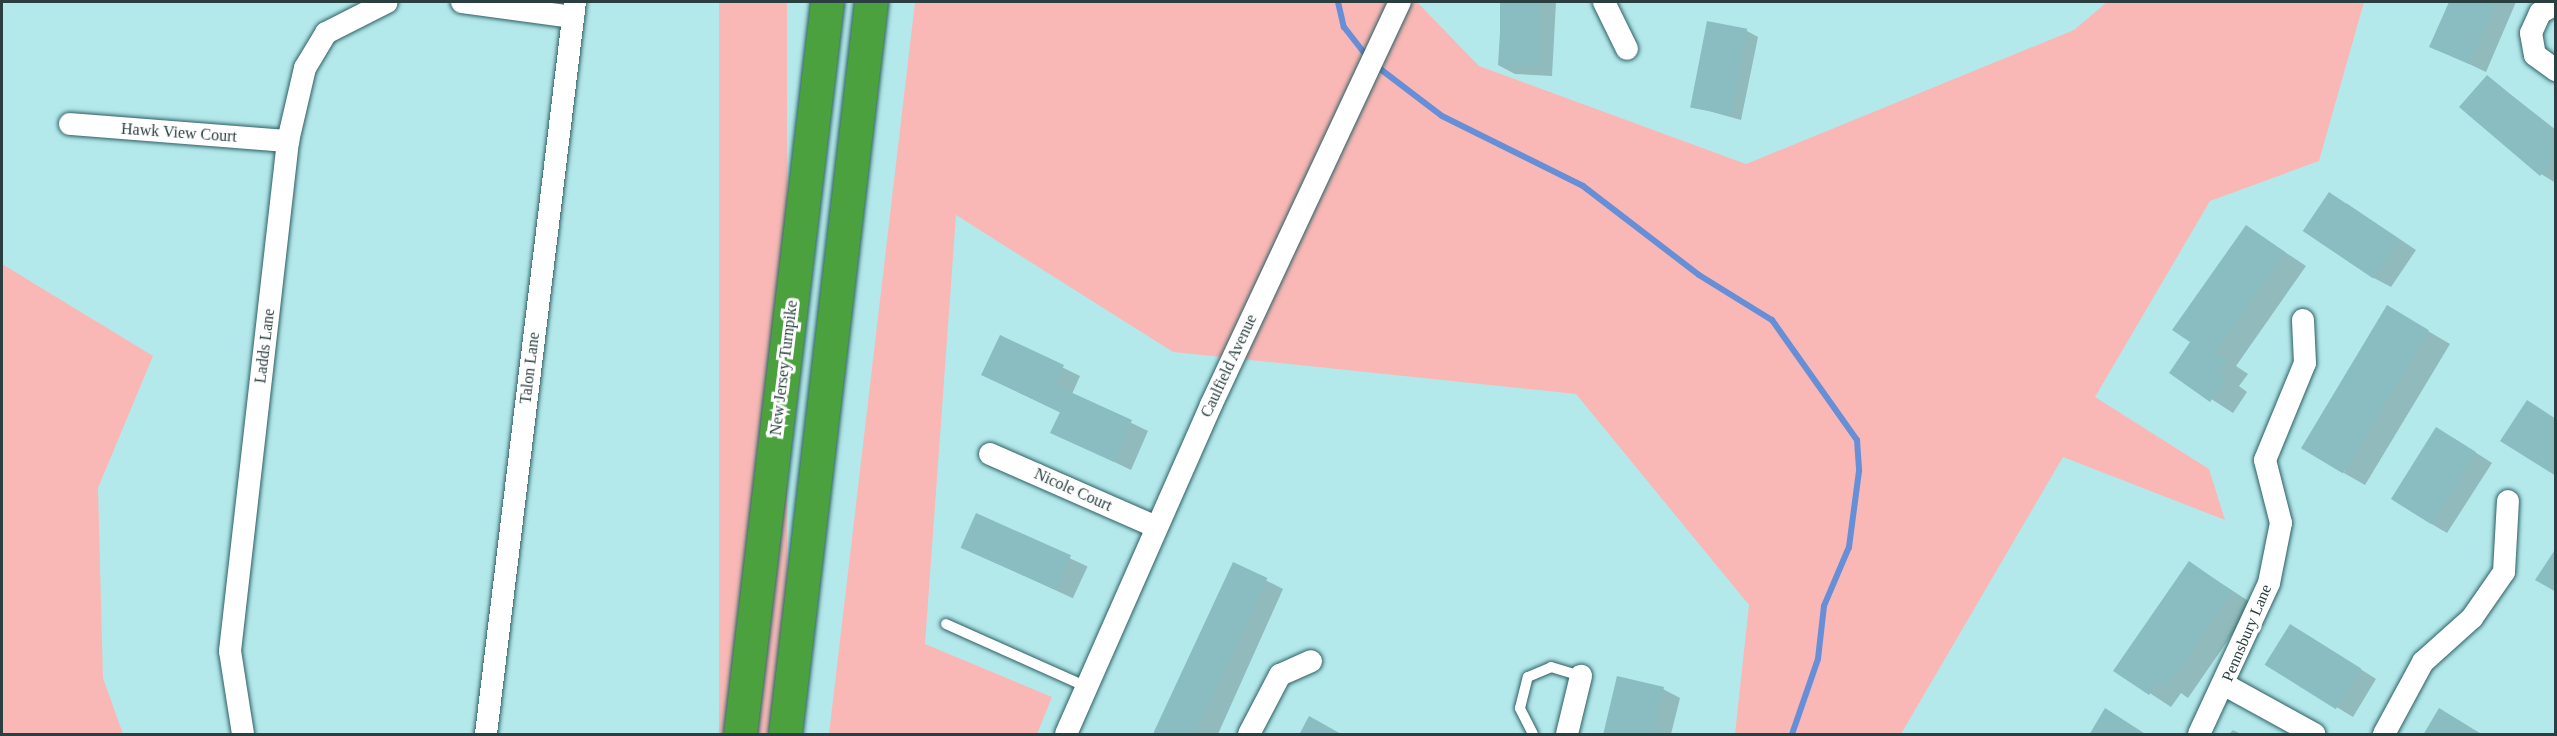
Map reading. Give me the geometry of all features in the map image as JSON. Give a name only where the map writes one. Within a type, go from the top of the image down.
[{"type":"highway","name":"New Jersey Turnpike","points":[[740,735],[827,2]]},
{"type":"highway","points":[[785,735],[871,2]]},
{"type":"street","name":"Ladds Lane","points":[[243,735],[230,651],[288,141],[305,68],[326,33],[387,2]]},
{"type":"street","points":[[462,2],[574,9]]},
{"type":"street","name":"Caulfield Avenue","points":[[1066,735],[1156,527],[1400,2]]},
{"type":"street","points":[[1604,2],[1627,49]]},
{"type":"street","points":[[2556,4],[2541,13],[2531,33],[2535,55],[2556,70]]},
{"type":"street","name":"Talon Lane","points":[[486,735],[574,9]]},
{"type":"street","name":"Hawk View Court","points":[[70,124],[288,141]]},
{"type":"street","name":"Pennsbury Lane","points":[[2199,735],[2226,685],[2269,582],[2281,524],[2265,460],[2305,363],[2303,320]]},
{"type":"street","name":"Nicole Court","points":[[990,454],[1156,527]]},
{"type":"street","points":[[2384,735],[2423,662],[2472,618],[2504,572],[2508,501]]},
{"type":"street","points":[[1249,735],[1280,675],[1311,661]]},
{"type":"street","points":[[1567,735],[1581,676]]},
{"type":"street","points":[[2226,685],[2314,735]]},
{"type":"lane","points":[[946,624],[1086,687]]},
{"type":"lane","points":[[1533,735],[1520,708],[1528,676],[1551,667],[1581,676]]},
{"type":"shaded area","points":[[719,2],[787,2],[787,734],[719,734]]},
{"type":"shaded area","points":[[915,2],[1417,2],[1479,66],[1746,164],[2074,30],[2107,2],[2364,2],[2319,161],[2210,201],[2095,397],[2209,469],[2225,520],[2063,457],[1901,734],[1735,734],[1749,605],[1576,394],[1173,352],[956,215],[925,644],[1052,697],[1037,734],[829,734]]},
{"type":"shaded area","points":[[2,264],[153,356],[98,488],[103,678],[123,734],[2,734]]},
{"type":"building","points":[[1500,2],[1539,2],[1539,65],[1500,65]]},
{"type":"building","points":[[2449,2],[2496,2],[2469,64],[2429,47]]},
{"type":"building","points":[[1707,21],[1747,29],[1730,115],[1690,107]]},
{"type":"building","points":[[2487,75],[2556,132],[2556,157],[2540,176],[2459,107]]},
{"type":"building","points":[[2329,192],[2399,240],[2373,278],[2303,231]]},
{"type":"building","points":[[2246,225],[2285,252],[2215,352],[2227,360],[2218,373],[2227,378],[2210,402],[2169,373],[2190,342],[2172,330]]},
{"type":"building","points":[[2387,305],[2429,330],[2343,473],[2301,448]]},
{"type":"building","points":[[1000,335],[1064,365],[1055,385],[1132,420],[1114,462],[1050,433],[1060,412],[981,375]]},
{"type":"building","points":[[2527,400],[2556,419],[2556,476],[2500,441]]},
{"type":"building","points":[[2436,427],[2476,452],[2431,524],[2391,499]]},
{"type":"building","points":[[976,513],[1071,555],[1056,590],[961,548]]},
{"type":"building","points":[[2556,548],[2556,592],[2535,580]]},
{"type":"building","points":[[2189,561],[2232,591],[2166,686],[2158,682],[2149,695],[2113,671]]},
{"type":"building","points":[[1233,562],[1267,578],[1195,734],[1154,732]]},
{"type":"building","points":[[2290,624],[2361,669],[2336,709],[2265,665]]},
{"type":"building","points":[[1617,676],[1664,687],[1652,735],[1603,735]]},
{"type":"building","points":[[2105,708],[2147,735],[2089,735]]},
{"type":"building","points":[[2439,708],[2483,735],[2423,735]]},
{"type":"building","points":[[1309,716],[1343,735],[1299,735]]},
{"type":"waterway","points":[[1338,2],[1344,27],[1368,58]]},
{"type":"waterway","points":[[1375,65],[1442,116],[1583,186],[1699,275],[1772,320],[1857,440],[1859,471],[1849,547],[1824,606],[1818,659],[1792,734]]}]
